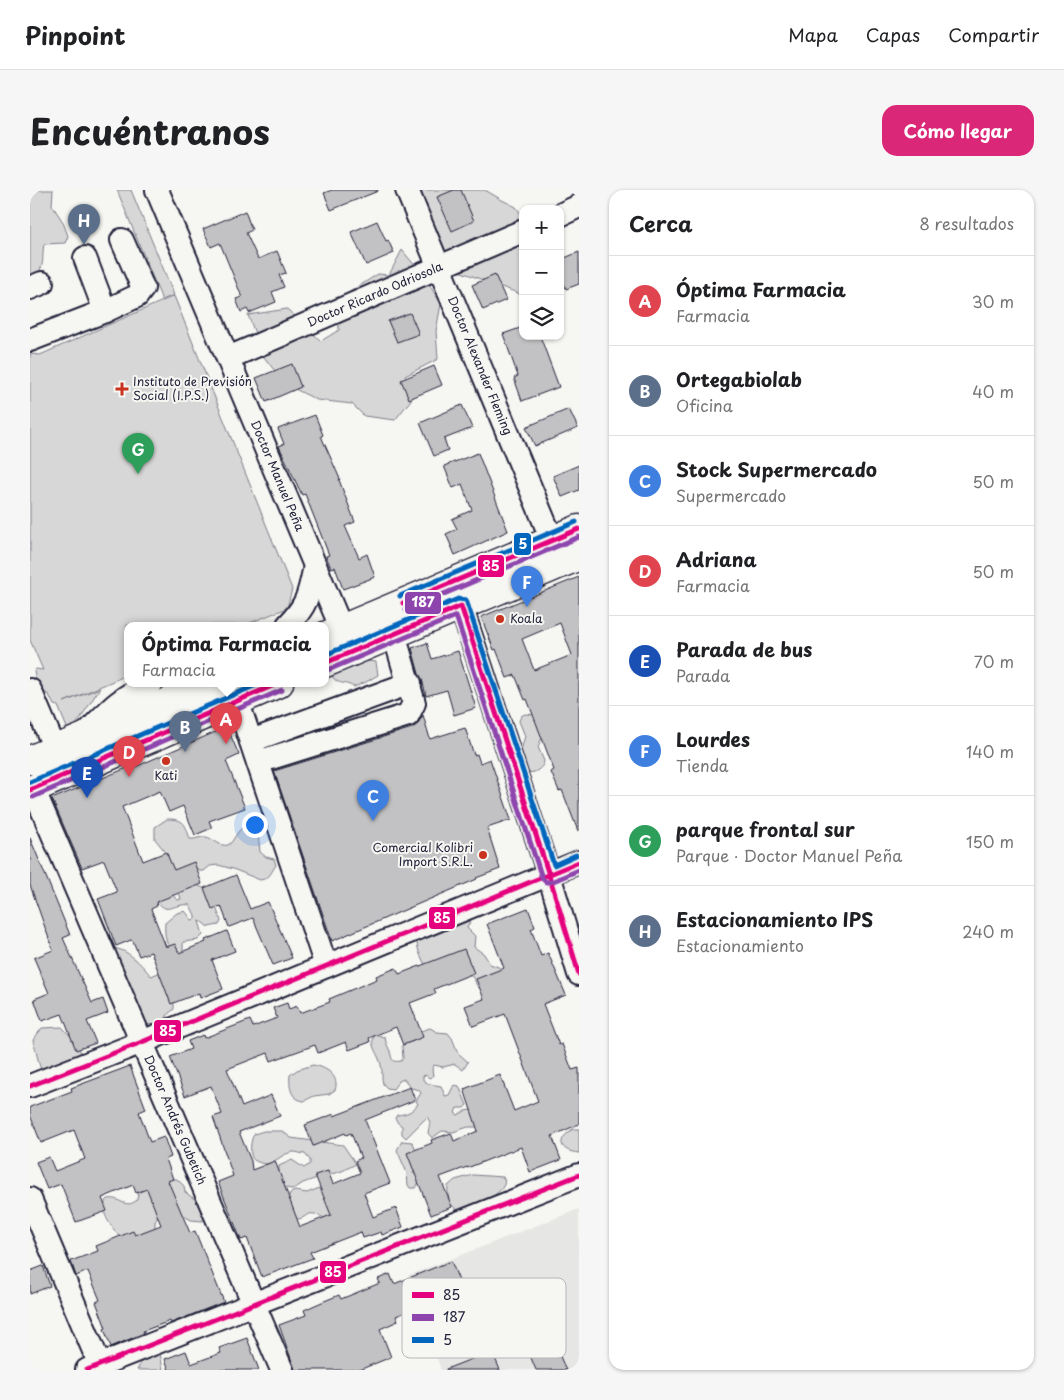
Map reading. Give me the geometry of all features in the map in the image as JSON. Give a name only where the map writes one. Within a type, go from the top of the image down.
[{"type":"main road","points":[[329,656],[339,639],[579,529]]},
{"type":"main road","points":[[339,639],[394,634],[579,556]]},
{"type":"main road","points":[[30,760],[204,687]]},
{"type":"main road","points":[[32,789],[269,687]]},
{"type":"street","name":"Doctor Manuel Peña","points":[[157,190],[315,566],[339,639]]},
{"type":"street","name":"Doctor Alexander Fleming","points":[[407,190],[552,540]]},
{"type":"street","points":[[564,213],[579,206]]},
{"type":"street","name":"Doctor Ricardo Odriosola","points":[[228,358],[519,233]]},
{"type":"street","points":[[30,340],[105,311],[137,296],[143,288],[122,240]]},
{"type":"street","points":[[85,258],[105,311]]},
{"type":"street","points":[[291,622],[300,613],[306,602],[315,566]]},
{"type":"street","points":[[462,606],[579,974]]},
{"type":"street","points":[[258,762],[408,715],[414,703],[394,634]]},
{"type":"street","points":[[251,741],[410,684]]},
{"type":"street","points":[[81,739],[115,704],[141,687]]},
{"type":"street","points":[[30,690],[55,749]]},
{"type":"street","points":[[238,700],[326,966]]},
{"type":"street","name":"Doctor Andrés Gubetich","points":[[32,789],[282,1370]]},
{"type":"street","points":[[30,1086],[142,1042],[579,862]]},
{"type":"street","points":[[30,1198],[96,1368],[579,1175]]},
{"type":"shaded area","points":[[30,190],[53,190],[52,205],[63,222],[68,236],[65,243],[44,244],[41,268],[30,279]]},
{"type":"shaded area","points":[[117,190],[131,190],[174,295],[162,300]]},
{"type":"shaded area","points":[[419,190],[485,190],[516,207],[519,211],[519,294],[443,265],[425,243],[411,230]]},
{"type":"shaded area","points":[[402,250],[426,279],[441,304],[436,331],[438,359],[405,376],[418,391],[395,420],[364,416],[352,404],[317,400],[285,384],[264,357],[248,315],[287,309],[321,341],[339,330],[337,300],[378,274],[389,275]]},
{"type":"shaded area","name":"Instituto de Previsión Social (I.P.S.)","points":[[174,296],[292,589],[287,608],[252,622],[124,622],[124,676],[64,702],[100,688],[76,725],[67,728],[58,706],[54,705],[49,695],[40,689],[36,682],[34,671],[36,669],[43,670],[30,640],[30,354],[40,355]]},
{"type":"shaded area","points":[[360,660],[376,662],[378,675],[354,687],[334,679],[329,670]]},
{"type":"shaded area","points":[[525,714],[536,715],[544,733],[538,747],[544,761],[543,765],[534,772],[527,772],[522,766],[520,754],[525,736],[519,721],[521,716]]},
{"type":"shaded area","points":[[167,819],[181,821],[190,839],[206,837],[225,845],[230,844],[242,828],[250,824],[258,833],[260,852],[266,857],[274,859],[276,865],[268,877],[260,880],[218,865],[210,866],[204,871],[179,875],[167,867],[168,855],[155,839],[155,827]]},
{"type":"shaded area","points":[[193,883],[207,890],[213,899],[221,921],[219,925],[208,927],[199,921],[203,935],[198,940],[183,942],[183,950],[180,953],[175,952],[169,947],[167,942],[165,923],[177,913],[185,911],[192,920],[195,919],[195,915],[190,905],[165,908],[152,897],[172,894],[177,900],[181,899],[179,892]]},
{"type":"shaded area","points":[[472,918],[467,928],[475,936],[474,947],[484,954],[490,964],[501,968],[504,976],[487,992],[482,990],[473,978],[467,974],[424,963],[417,944],[417,938]]},
{"type":"shaded area","points":[[112,948],[129,954],[151,976],[161,972],[174,1001],[174,1009],[168,1014],[165,1021],[152,1026],[145,1023],[134,1001],[134,993]]},
{"type":"shaded area","points":[[62,1027],[75,1041],[83,1057],[66,1079],[40,1067],[33,1040],[42,1028]]},
{"type":"shaded area","points":[[430,1028],[437,1032],[448,1033],[458,1053],[468,1062],[463,1070],[455,1064],[443,1067],[434,1065],[432,1069],[433,1076],[429,1078],[426,1075],[423,1076],[423,1080],[429,1084],[441,1086],[445,1096],[449,1095],[454,1085],[459,1086],[467,1105],[464,1108],[457,1108],[455,1113],[458,1115],[470,1110],[473,1113],[477,1127],[468,1127],[453,1132],[442,1131],[432,1138],[428,1133],[430,1122],[427,1117],[406,1138],[402,1134],[402,1126],[395,1118],[397,1115],[414,1109],[418,1104],[416,1101],[421,1093],[419,1090],[411,1088],[404,1079],[399,1081],[393,1089],[387,1088],[383,1084],[382,1067],[373,1046],[373,1039],[375,1035],[385,1038],[393,1060],[401,1061],[403,1058],[402,1045],[414,1041],[421,1031]]},
{"type":"shaded area","points":[[313,1065],[327,1070],[334,1076],[336,1080],[335,1090],[329,1094],[314,1096],[304,1101],[299,1100],[291,1091],[290,1075],[297,1070]]},
{"type":"shaded area","points":[[573,1129],[579,1129],[579,1153],[567,1150],[562,1144],[564,1137]]},
{"type":"shaded area","points":[[264,1131],[282,1131],[291,1138],[343,1145],[356,1164],[342,1171],[303,1183],[295,1188],[279,1186],[279,1166],[292,1160],[304,1168],[310,1164],[310,1160],[305,1154],[294,1152],[268,1164],[255,1161],[251,1154],[252,1139],[254,1134]]},
{"type":"shaded area","points":[[402,1141],[412,1142],[414,1145],[416,1161],[413,1173],[418,1175],[420,1180],[416,1188],[410,1188],[408,1185],[407,1173],[397,1150]]},
{"type":"shaded area","points":[[473,1175],[503,1177],[504,1183],[502,1188],[490,1198],[461,1212],[450,1201],[448,1186],[455,1180]]},
{"type":"shaded area","points":[[177,1179],[184,1186],[185,1192],[205,1207],[203,1221],[191,1220],[163,1203],[155,1222],[155,1232],[137,1240],[118,1235],[105,1215],[106,1200],[115,1199],[128,1204],[132,1203],[137,1200],[139,1188]]},
{"type":"shaded area","points":[[322,1187],[340,1212],[324,1218],[310,1214],[302,1218],[293,1219],[287,1201],[290,1193],[295,1191],[307,1193]]},
{"type":"shaded area","points":[[579,1209],[579,1370],[441,1370],[437,1358],[566,1358],[566,1278],[408,1278],[407,1276]]},
{"type":"shaded area","points":[[160,1353],[163,1370],[137,1370],[143,1359]]},
{"type":"building","points":[[332,190],[378,191],[331,210],[324,193]]},
{"type":"building","points":[[454,190],[461,190],[474,221],[452,231],[437,197]]},
{"type":"building","points":[[245,211],[252,230],[246,233],[258,259],[277,251],[286,273],[279,275],[284,287],[272,292],[276,302],[249,313],[247,309],[241,312],[236,299],[242,297],[220,243],[211,247],[203,229]]},
{"type":"building","points":[[377,221],[394,253],[366,265],[351,232]]},
{"type":"building","points":[[579,252],[579,284],[566,289],[564,284],[564,258]]},
{"type":"building","points":[[495,275],[506,300],[483,310],[472,285]]},
{"type":"building","points":[[410,313],[419,334],[397,342],[388,321]]},
{"type":"building","points":[[519,328],[519,340],[541,340],[559,387],[522,401],[514,378],[518,376],[503,334]]},
{"type":"building","points":[[292,364],[301,387],[266,402],[256,378]]},
{"type":"building","points":[[434,366],[442,385],[409,399],[401,380]]},
{"type":"building","points":[[462,405],[472,428],[444,439],[448,450],[434,456],[420,423]]},
{"type":"building","points":[[569,409],[578,428],[535,446],[526,427]]},
{"type":"building","points":[[315,415],[323,435],[321,436],[340,479],[355,522],[345,526],[359,558],[367,554],[375,577],[343,589],[335,567],[331,568],[326,556],[329,555],[305,494],[302,495],[279,446],[284,444],[278,429]]},
{"type":"building","points":[[478,453],[508,531],[455,555],[446,534],[457,529],[452,519],[472,510],[462,484],[453,488],[444,466]]},
{"type":"building","points":[[579,465],[579,490],[562,497],[553,476]]},
{"type":"building","points":[[579,577],[579,831],[562,790],[559,791],[551,772],[554,770],[527,699],[525,700],[515,675],[507,678],[481,617]],"holes":[[[560,623],[572,655],[534,670],[522,639]]]},
{"type":"building","points":[[427,643],[432,659],[458,651],[476,708],[454,715],[447,690],[426,696],[412,648]]},
{"type":"building","points":[[423,715],[430,739],[465,728],[474,755],[477,754],[480,763],[490,759],[511,820],[487,828],[500,869],[332,941],[274,771],[412,728],[417,725]]},
{"type":"building","points":[[227,727],[239,755],[226,761],[245,808],[209,821],[212,828],[195,835],[183,806],[169,812],[160,791],[122,807],[143,861],[166,852],[174,870],[194,862],[202,884],[156,902],[157,906],[151,909],[166,947],[175,944],[179,953],[227,931],[235,951],[212,960],[223,989],[200,998],[199,993],[171,1004],[151,952],[139,956],[131,940],[116,946],[98,899],[117,892],[104,860],[82,868],[52,799],[134,765],[135,767]]},
{"type":"building","points":[[30,838],[70,935],[63,938],[92,1003],[103,999],[108,1013],[87,1021],[96,1043],[76,1050],[62,1014],[42,1021],[34,999],[49,993],[34,958],[53,950],[30,885]]},
{"type":"building","points":[[236,875],[250,909],[268,902],[292,958],[273,965],[253,918],[229,927],[221,906],[212,909],[204,888]]},
{"type":"building","points":[[528,908],[535,927],[531,929],[541,956],[548,953],[566,995],[543,1004],[559,1045],[562,1044],[572,1070],[579,1068],[579,1124],[552,1136],[561,1160],[530,1172],[521,1147],[440,1177],[452,1207],[431,1215],[407,1153],[432,1143],[431,1140],[451,1133],[454,1141],[478,1131],[464,1089],[500,1075],[514,1111],[538,1101],[505,1014],[473,1026],[465,1006],[484,999],[476,979],[504,968],[487,924]]},
{"type":"building","points":[[464,949],[474,973],[434,989],[436,993],[410,1003],[423,1037],[403,1045],[396,1027],[369,1038],[370,1042],[349,1050],[346,1042],[318,1053],[315,1045],[271,1061],[268,1053],[227,1069],[242,1107],[271,1095],[280,1116],[239,1132],[251,1161],[252,1170],[275,1161],[300,1227],[331,1215],[315,1175],[328,1171],[333,1184],[360,1173],[355,1161],[361,1158],[351,1133],[346,1135],[345,1133],[313,1146],[305,1125],[410,1087],[415,1100],[365,1120],[390,1183],[364,1193],[373,1217],[396,1208],[403,1227],[382,1235],[381,1232],[363,1238],[361,1232],[310,1252],[313,1258],[262,1277],[247,1238],[241,1240],[218,1182],[233,1176],[213,1117],[222,1114],[211,1086],[185,1096],[170,1057],[191,1049],[188,1041],[203,1035],[204,1038],[250,1020],[253,1027],[277,1018],[273,1008],[287,1003],[289,1009],[297,1006],[300,1013],[330,1002],[329,999],[377,979],[376,976],[396,968],[399,974]]},
{"type":"building","points":[[130,1066],[146,1109],[139,1112],[150,1142],[164,1137],[171,1157],[166,1159],[173,1179],[168,1181],[190,1233],[195,1231],[224,1302],[171,1323],[170,1321],[143,1331],[144,1333],[111,1347],[96,1302],[100,1300],[88,1271],[76,1276],[71,1261],[98,1251],[96,1246],[133,1231],[135,1235],[161,1225],[147,1189],[136,1193],[133,1185],[102,1198],[107,1211],[76,1222],[61,1184],[47,1189],[36,1162],[49,1157],[55,1171],[85,1159],[74,1130],[41,1143],[30,1115],[30,1107],[72,1091],[71,1088]]},
{"type":"building","points":[[451,1261],[458,1278],[409,1278]]},
{"type":"building","points":[[43,1266],[50,1286],[30,1294],[30,1271]]},
{"type":"building","points":[[390,1274],[394,1284],[402,1281],[402,1314],[396,1316],[398,1321],[380,1329],[391,1357],[359,1370],[295,1370],[279,1325],[306,1315],[304,1310],[322,1302],[339,1295],[341,1299],[380,1283],[378,1279]]},
{"type":"building","points":[[247,1338],[259,1370],[169,1370],[165,1359],[186,1351],[191,1364],[221,1353],[219,1348]]},
{"type":"building","points":[[474,1358],[495,1358],[500,1370],[446,1370]]},
{"type":"building","points":[[531,1358],[561,1358],[566,1370],[536,1370]]},
{"type":"transit line","name":"5","points":[[400,596],[576,522]]},
{"type":"transit line","name":"85","points":[[403,603],[579,529]]},
{"type":"transit line","name":"187","points":[[406,610],[579,537]]},
{"type":"transit line","name":"5","points":[[329,653],[458,599],[466,600],[554,865],[576,855]]},
{"type":"transit line","name":"85","points":[[329,661],[461,606],[549,875],[579,974]]},
{"type":"transit line","name":"187","points":[[329,670],[456,616],[542,878],[546,882],[551,882],[579,870]]},
{"type":"transit line","name":"5","points":[[30,782],[252,687]]},
{"type":"transit line","name":"85","points":[[30,790],[270,687]]},
{"type":"transit line","name":"187","points":[[33,797],[282,690]]},
{"type":"transit line","name":"85","points":[[30,1086],[142,1042],[579,862]]},
{"type":"transit line","name":"85","points":[[87,1370],[579,1175]]},
{"type":"place","name":"Estacionamiento IPS","points":[[84,245]]},
{"type":"place","name":"Instituto de Previsión Social (I.P.S.)","points":[[122,389]]},
{"type":"place","name":"parque frontal sur","points":[[138,474]]},
{"type":"place","name":"Lourdes","points":[[527,607]]},
{"type":"place","name":"Koala","points":[[500,619]]},
{"type":"place","name":"Óptima Farmacia","points":[[226,744]]},
{"type":"place","name":"Ortegabiolab","points":[[185,752]]},
{"type":"place","name":"Kati","points":[[166,761]]},
{"type":"place","name":"Adriana","points":[[129,777]]},
{"type":"place","name":"Parada de bus","points":[[87,798]]},
{"type":"place","name":"Stock Supermercado","points":[[373,821]]},
{"type":"place","name":"Comercial Kolibri Import S.R.L.","points":[[483,855]]}]
